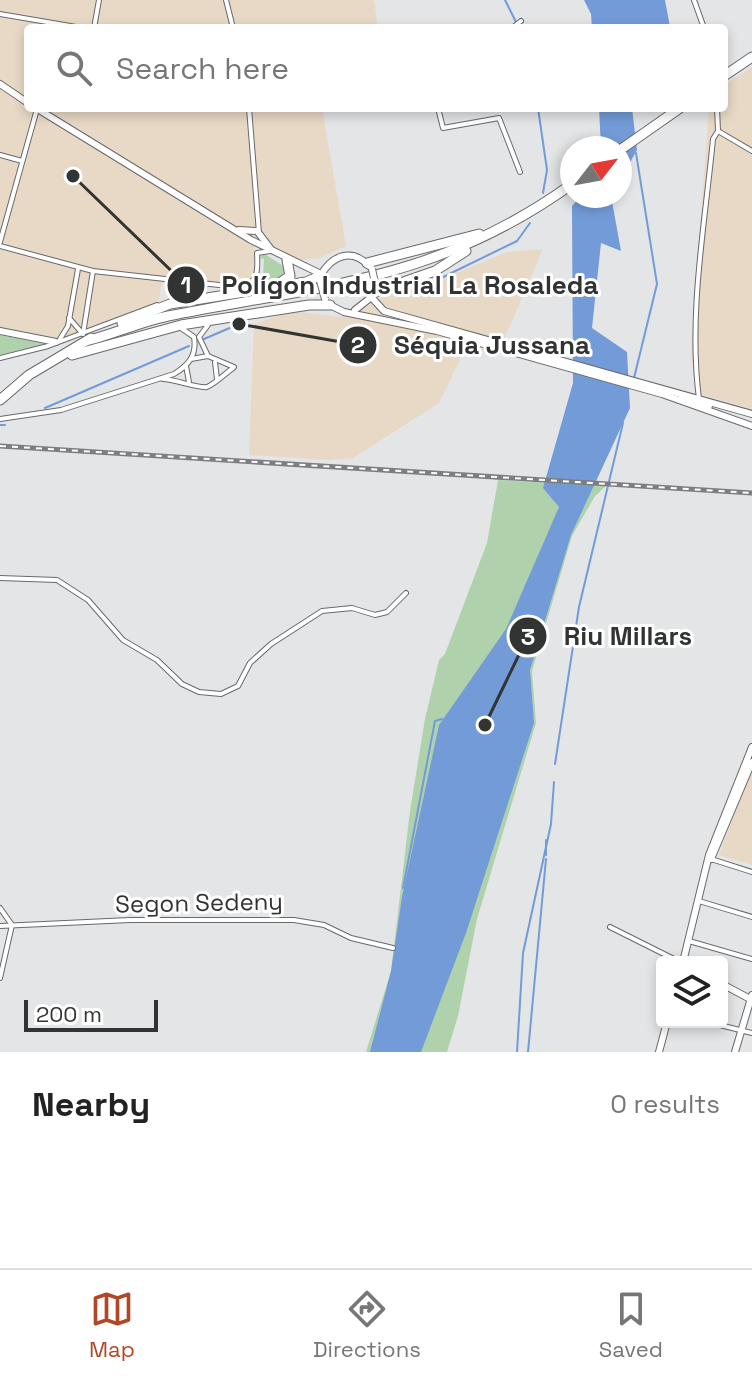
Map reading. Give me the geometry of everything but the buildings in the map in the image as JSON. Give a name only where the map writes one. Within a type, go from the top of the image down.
[{"type":"highway","points":[[728,73],[752,57]]},
{"type":"highway","points":[[632,142],[674,112]]},
{"type":"highway","points":[[375,292],[435,271],[560,193]]},
{"type":"highway","points":[[369,266],[515,221]]},
{"type":"highway","points":[[85,338],[166,316],[367,280],[423,263],[489,236]]},
{"type":"highway","points":[[264,288],[287,281],[291,270],[287,260]]},
{"type":"highway","points":[[0,400],[85,338],[148,310],[320,277]]},
{"type":"highway","points":[[57,358],[171,328],[327,302]]},
{"type":"main road","points":[[2,87],[24,101]]},
{"type":"main road","points":[[43,112],[235,230],[254,235],[272,252],[287,260],[306,265],[351,255],[369,266],[375,292],[384,311],[752,416]]},
{"type":"main road","points":[[320,277],[329,262]]},
{"type":"main road","points":[[306,265],[320,277],[327,302],[352,311],[497,345]]},
{"type":"main road","points":[[352,311],[375,292]]},
{"type":"main road","points":[[0,331],[57,342]]},
{"type":"main road","points":[[663,392],[699,399],[752,416]]},
{"type":"main road","points":[[663,392],[752,426]]},
{"type":"main road","points":[[711,859],[709,855],[752,747]]},
{"type":"main road","points":[[683,956],[711,859],[752,762]]},
{"type":"main road","points":[[728,987],[752,998],[735,1052]]},
{"type":"main road","points":[[661,1052],[666,1028]]},
{"type":"street","points":[[95,24],[99,0]]},
{"type":"street","points":[[226,0],[232,24]]},
{"type":"street","points":[[694,0],[703,24]]},
{"type":"street","points":[[0,14],[59,24]]},
{"type":"street","points":[[517,24],[521,21]]},
{"type":"street","points":[[35,112],[0,244],[78,269],[245,286],[258,275],[257,253],[272,252]]},
{"type":"street","points":[[249,112],[257,218],[254,235]]},
{"type":"street","points":[[439,112],[443,128],[499,118],[520,172]]},
{"type":"street","points":[[699,399],[695,368],[697,313],[713,139],[718,131],[717,112]]},
{"type":"street","points":[[718,131],[752,151]]},
{"type":"street","points":[[0,155],[22,161]]},
{"type":"street","points":[[57,342],[66,332],[78,269]]},
{"type":"street","points":[[85,338],[93,271]]},
{"type":"street","points":[[160,378],[209,387],[234,367],[215,362],[208,356],[199,337],[204,327],[233,317]]},
{"type":"street","points":[[69,318],[85,338]]},
{"type":"street","points":[[0,419],[61,410],[160,378],[186,366],[191,359],[194,337],[182,328],[171,328]]},
{"type":"street","points":[[0,358],[57,342],[85,338]]},
{"type":"street","points":[[191,359],[208,356]]},
{"type":"street","points":[[215,362],[217,379]]},
{"type":"street","points":[[186,366],[189,382]]},
{"type":"street","points":[[0,578],[57,580],[88,600],[123,640],[157,660],[182,684],[199,692],[221,694],[238,686],[250,663],[271,644],[322,611],[352,608],[375,615],[387,612],[406,593]]},
{"type":"street","points":[[711,859],[752,872]]},
{"type":"street","points":[[699,901],[752,917]]},
{"type":"street","points":[[0,908],[12,925],[0,978]]},
{"type":"street","name":"Segon Sedeny","points":[[0,926],[130,920],[294,920],[324,925],[351,938],[393,948]]},
{"type":"street","points":[[610,927],[669,956]]},
{"type":"street","points":[[689,941],[752,959]]},
{"type":"street","points":[[728,1027],[752,1033]]},
{"type":"shaded area","points":[[0,0],[374,0],[377,24],[24,24],[24,112],[323,112],[346,246],[320,258],[295,261],[254,245],[257,275],[245,288],[162,283],[158,302],[81,333],[50,340],[0,330]]},
{"type":"shaded area","points":[[752,67],[752,409],[695,393],[691,349],[709,112],[728,112],[728,82]]},
{"type":"shaded area","points":[[543,249],[497,356],[467,345],[439,403],[353,458],[330,460],[249,455],[254,324],[292,311],[341,317],[357,314],[387,293],[421,281],[437,281],[507,252]]},
{"type":"shaded area","points":[[752,766],[752,865],[719,855]]},
{"type":"green space","points":[[263,253],[285,267],[288,273],[279,281],[250,286],[263,277],[264,259],[260,258]]},
{"type":"green space","points":[[0,335],[44,344],[0,355]]},
{"type":"green space","points":[[498,480],[606,486],[595,496],[572,536],[532,671],[536,723],[477,919],[458,1016],[447,1052],[366,1052],[391,971],[410,811],[425,719],[439,660],[445,654],[487,543]]},
{"type":"water","points":[[584,0],[665,0],[669,24],[592,24]]},
{"type":"water","points":[[599,112],[632,112],[637,150],[632,159],[632,136],[600,136]]},
{"type":"water","points":[[572,208],[613,208],[621,251],[601,243],[592,328],[627,352],[630,408],[571,535],[530,670],[534,723],[466,933],[421,1052],[370,1052],[391,971],[402,897],[439,725],[506,629],[559,507],[543,488],[573,383]]},
{"type":"waterway","points":[[505,0],[516,22]]},
{"type":"waterway","points":[[539,112],[547,170],[543,193]]},
{"type":"waterway","points":[[634,378],[657,284],[636,153]]},
{"type":"waterway","points":[[437,280],[517,241],[530,223]]},
{"type":"waterway","points":[[204,339],[239,324]]},
{"type":"waterway","points":[[45,408],[189,346]]},
{"type":"waterway","points":[[555,764],[579,607],[623,423]]},
{"type":"waterway","points":[[0,425],[5,425]]},
{"type":"waterway","points":[[403,888],[435,721],[442,719]]},
{"type":"waterway","points":[[517,1052],[523,953],[551,824],[554,782]]},
{"type":"waterway","points":[[546,840],[546,855]]},
{"type":"waterway","points":[[528,1052],[546,859]]},
{"type":"railway","points":[[0,446],[752,493]]},
{"type":"place","name":"Polígon Industrial La Rosaleda","points":[[73,176]]},
{"type":"place","name":"Séquia Jussana","points":[[239,324]]},
{"type":"place","name":"Riu Millars","points":[[485,725]]}]
